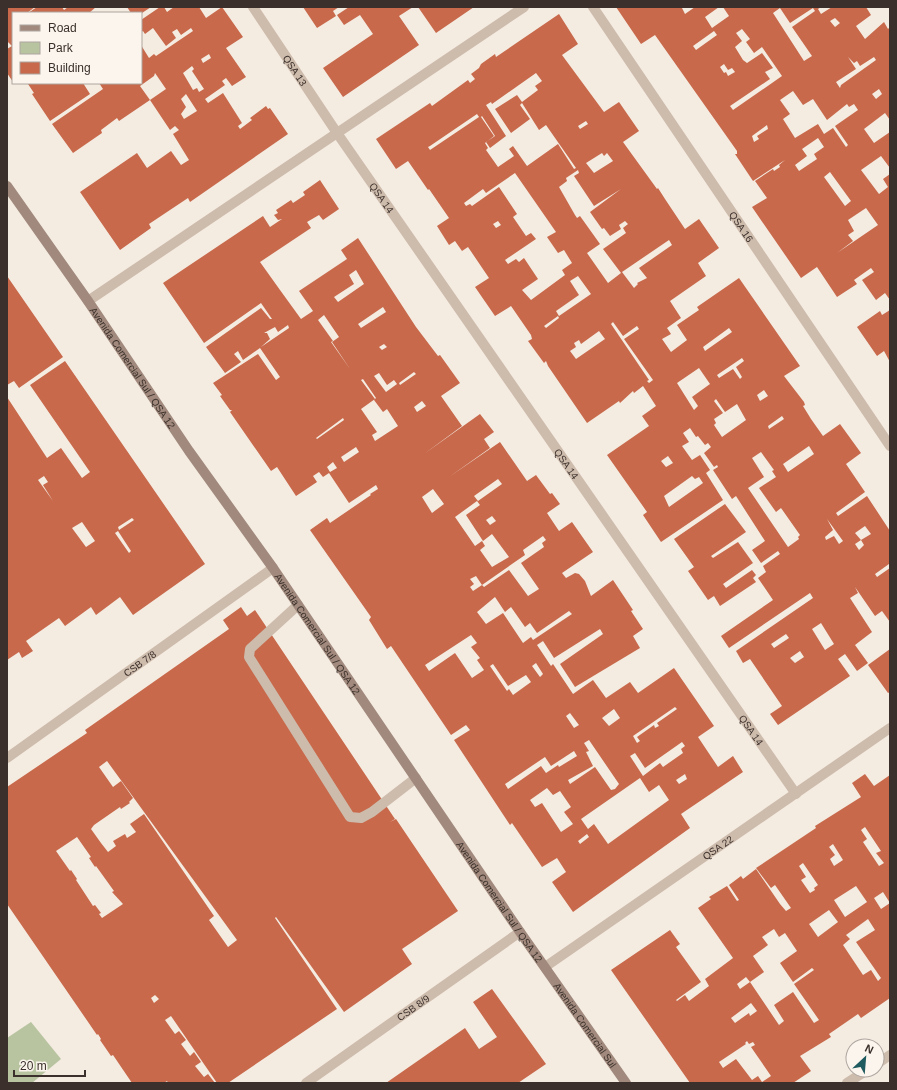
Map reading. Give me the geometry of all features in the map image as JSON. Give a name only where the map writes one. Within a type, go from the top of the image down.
[{"type":"main road","name":"Avenida Comercial Sul / QSA 12","points":[[7,186],[88,301],[189,451],[273,568],[520,932],[546,967]]},
{"type":"main road","name":"Avenida Comercial Sul","points":[[546,967],[626,1083]]},
{"type":"street","name":"QSA 13","points":[[253,7],[337,133]]},
{"type":"street","points":[[88,301],[524,7]]},
{"type":"street","name":"QSA 16","points":[[593,7],[890,446]]},
{"type":"street","name":"QSA 14","points":[[337,133],[796,794]]},
{"type":"street","name":"CSB 7/8","points":[[7,758],[273,568]]},
{"type":"street","points":[[298,605],[250,649],[249,657],[350,817],[361,818],[372,812],[416,778]]},
{"type":"street","name":"QSA 22","points":[[546,967],[890,728]]},
{"type":"street","name":"CSB 8/9","points":[[306,1083],[520,932]]},
{"type":"green space","points":[[31,1022],[61,1059],[32,1083],[7,1083],[7,1038]]},
{"type":"building","points":[[7,7],[35,7],[28,12],[12,12],[12,46],[7,41]]},
{"type":"building","points":[[37,7],[62,7],[64,10],[68,7],[96,7],[90,12],[30,12]]},
{"type":"building","points":[[127,7],[151,7],[142,13],[130,12]]},
{"type":"building","points":[[160,7],[164,7],[167,12],[174,7],[199,7],[206,18],[222,7],[243,37],[226,48],[246,77],[232,86],[226,78],[222,81],[225,85],[205,99],[208,103],[223,93],[242,123],[238,126],[240,129],[252,120],[250,118],[266,106],[268,109],[270,108],[288,134],[190,202],[188,198],[149,224],[151,228],[120,250],[80,192],[137,153],[147,168],[171,151],[181,165],[189,160],[173,134],[179,130],[175,126],[170,130],[150,100],[119,121],[117,118],[101,130],[102,133],[73,153],[52,124],[103,89],[100,84],[142,84],[142,47],[149,58],[154,54],[156,56],[193,31],[191,28],[181,35],[177,29],[172,32],[176,38],[166,46],[153,28],[145,34],[143,31],[142,19]],"holes":[[[209,54],[211,58],[203,63],[201,59]],[[192,66],[194,69],[192,71],[204,89],[199,92],[197,88],[193,90],[183,73]],[[155,73],[166,89],[150,100],[140,86],[154,76]],[[186,94],[197,111],[184,119],[181,114],[186,107],[181,99]]]},
{"type":"building","points":[[303,7],[339,7],[333,11],[336,16],[317,28]]},
{"type":"building","points":[[349,7],[413,7],[399,16],[419,45],[343,97],[323,68],[373,34],[360,15],[344,25],[337,15]]},
{"type":"building","points":[[418,7],[474,7],[436,33]]},
{"type":"building","points":[[616,7],[684,7],[682,8],[685,14],[695,7],[719,7],[705,17],[712,28],[729,16],[723,7],[821,7],[818,9],[821,14],[832,7],[866,7],[871,15],[856,26],[865,39],[884,22],[888,29],[890,27],[890,120],[885,113],[864,129],[874,143],[890,132],[890,168],[881,156],[861,170],[879,194],[888,187],[883,179],[890,174],[890,300],[885,293],[876,300],[862,280],[874,272],[871,268],[854,280],[857,284],[837,297],[817,267],[801,278],[752,207],[767,198],[755,181],[773,169],[774,171],[780,167],[779,165],[785,160],[753,181],[735,154],[737,154],[737,151],[655,35],[641,44]],"holes":[[[780,8],[790,23],[813,8],[815,11],[792,27],[812,56],[804,61],[773,13]],[[835,18],[840,23],[835,27],[830,21]],[[742,29],[750,39],[746,42],[754,53],[762,47],[782,76],[733,110],[730,106],[770,79],[765,72],[773,68],[762,53],[747,63],[743,60],[735,47],[742,41],[736,33]],[[714,31],[717,35],[696,50],[693,46]],[[848,57],[854,63],[857,61],[860,66],[874,57],[876,60],[841,85],[840,88],[836,82],[856,69]],[[724,64],[728,70],[732,68],[735,72],[728,76],[726,72],[724,73],[720,67]],[[879,89],[882,94],[876,99],[872,94]],[[793,91],[803,105],[813,99],[827,120],[847,104],[849,107],[854,104],[858,110],[835,126],[848,145],[846,147],[833,128],[824,134],[818,124],[795,138],[783,119],[790,114],[780,100]],[[767,125],[768,129],[757,136],[759,139],[754,142],[752,136]],[[818,138],[824,147],[814,154],[817,159],[799,171],[795,165],[807,156],[802,149]],[[830,172],[851,201],[845,206],[824,177]],[[866,208],[878,225],[837,253],[853,241],[848,235],[854,231],[848,220]]]},
{"type":"building","points":[[559,14],[578,44],[562,55],[604,112],[619,102],[639,131],[623,142],[657,189],[658,188],[685,229],[699,219],[719,248],[698,263],[706,276],[670,301],[681,318],[667,328],[671,334],[662,339],[671,352],[687,340],[677,325],[699,310],[697,307],[739,278],[800,366],[784,376],[804,402],[805,405],[803,406],[811,419],[823,436],[840,424],[861,453],[846,464],[865,492],[836,513],[838,516],[867,496],[890,531],[890,566],[889,564],[875,574],[877,577],[890,568],[890,622],[882,611],[875,616],[855,587],[858,593],[850,598],[872,632],[855,645],[868,663],[857,671],[845,654],[838,659],[850,676],[778,725],[770,714],[782,706],[750,659],[743,663],[736,651],[813,598],[810,593],[729,648],[721,636],[773,600],[758,578],[766,572],[763,566],[780,554],[778,551],[761,563],[752,550],[765,541],[736,496],[732,499],[713,470],[718,467],[717,465],[714,467],[704,453],[711,447],[708,443],[705,445],[698,436],[696,437],[690,428],[683,433],[689,442],[682,446],[692,460],[700,455],[710,470],[706,473],[723,500],[661,542],[643,515],[647,512],[607,455],[649,426],[642,416],[656,406],[643,386],[634,393],[633,391],[620,403],[619,401],[587,423],[546,361],[544,363],[528,341],[532,339],[531,335],[511,306],[495,316],[475,287],[489,278],[468,247],[462,251],[455,241],[449,245],[437,226],[449,218],[429,189],[428,190],[408,161],[396,169],[376,139],[430,103],[432,106],[468,80],[470,83],[475,79],[471,74],[479,68],[481,64],[495,54],[496,57]],"holes":[[[536,73],[542,81],[535,86],[538,90],[522,102],[517,95],[495,109],[511,133],[530,119],[520,105],[522,103],[539,130],[546,125],[576,168],[574,169],[558,144],[527,166],[513,146],[509,149],[514,156],[498,167],[486,150],[488,148],[485,143],[486,142],[490,148],[506,136],[486,105],[491,102],[492,104]],[[477,114],[479,117],[430,150],[428,147]],[[482,116],[495,136],[488,141],[494,136],[481,117]],[[586,121],[588,124],[580,129],[578,126]],[[602,153],[604,156],[607,153],[613,161],[594,173],[586,163]],[[578,170],[579,173],[574,176],[594,206],[621,189],[590,212],[602,229],[604,228],[610,236],[621,229],[619,225],[625,221],[628,224],[623,228],[626,233],[603,249],[621,273],[608,283],[587,253],[600,244],[580,216],[577,218],[559,187],[567,181],[566,178]],[[515,173],[556,232],[547,237],[558,253],[564,250],[572,263],[562,270],[565,275],[531,300],[522,290],[538,279],[524,258],[519,262],[516,259],[508,264],[505,260],[536,239],[531,233],[526,236],[513,217],[517,214],[499,187],[472,206],[470,204],[466,206],[464,203],[483,189],[486,193]],[[498,221],[501,225],[496,228],[493,224]],[[669,240],[672,245],[639,268],[647,278],[637,283],[638,284],[634,288],[622,272]],[[578,276],[591,294],[559,316],[556,311],[579,295],[570,281]],[[558,316],[559,318],[546,328],[544,326]],[[613,322],[623,336],[637,326],[639,329],[624,339],[653,380],[649,383],[647,381],[649,380],[611,324]],[[729,328],[732,332],[705,351],[703,347]],[[599,331],[605,339],[576,359],[570,351],[576,347],[574,343],[579,340],[581,344]],[[742,358],[744,361],[736,367],[742,377],[740,379],[733,369],[719,378],[717,375]],[[699,368],[710,384],[692,397],[698,406],[694,410],[677,383]],[[764,390],[768,396],[760,401],[757,395]],[[716,399],[725,412],[737,404],[746,420],[722,437],[714,425],[716,423],[714,419],[723,413],[714,401]],[[782,416],[784,419],[769,429],[768,426]],[[809,446],[814,454],[788,472],[783,464]],[[761,452],[774,470],[772,471],[776,477],[759,488],[776,512],[781,508],[800,535],[798,537],[799,539],[788,547],[748,488],[764,477],[752,458]],[[668,456],[673,463],[666,467],[661,461]],[[692,476],[695,479],[699,477],[703,483],[669,507],[664,496]],[[827,519],[843,541],[839,544],[834,536],[826,540],[825,537],[833,530]],[[865,526],[871,534],[861,540],[855,533]],[[861,540],[864,545],[859,550],[855,544]],[[821,623],[834,644],[825,650],[812,629]],[[786,634],[789,638],[774,648],[771,644]],[[800,651],[804,657],[795,663],[790,658]]]},
{"type":"building","points":[[12,46],[12,80],[7,73],[7,49]]},
{"type":"building","points":[[28,84],[84,84],[90,94],[50,121],[32,94],[34,93]]},
{"type":"building","points":[[320,180],[339,209],[323,220],[319,215],[307,222],[311,228],[260,262],[301,319],[313,311],[299,291],[347,259],[341,250],[358,238],[416,327],[438,356],[440,355],[460,383],[441,396],[462,426],[424,454],[480,414],[494,432],[484,439],[490,448],[449,477],[500,442],[527,481],[536,475],[550,494],[552,493],[560,504],[547,513],[559,531],[572,522],[593,552],[562,573],[566,578],[575,573],[579,574],[585,581],[591,596],[613,580],[633,610],[631,611],[643,629],[633,636],[640,648],[575,687],[560,664],[603,634],[600,629],[554,658],[543,641],[537,645],[551,666],[553,664],[573,694],[593,680],[606,698],[630,682],[638,693],[674,668],[714,726],[698,737],[718,767],[733,756],[743,772],[681,814],[690,828],[573,912],[552,882],[566,872],[557,858],[542,867],[512,823],[510,825],[454,740],[470,730],[466,725],[451,735],[391,646],[387,649],[369,620],[371,617],[310,530],[327,518],[330,523],[371,495],[370,494],[378,489],[376,485],[349,503],[329,473],[323,477],[319,472],[313,476],[317,482],[296,496],[277,467],[271,471],[230,412],[232,410],[230,410],[220,396],[222,395],[213,383],[258,354],[276,380],[280,377],[260,348],[243,360],[238,351],[234,354],[241,362],[225,373],[206,347],[261,308],[270,319],[272,319],[261,303],[204,343],[163,283],[263,216],[270,227],[282,219],[278,220],[274,215],[278,213],[276,210],[291,200],[293,203],[305,195],[303,192]],"holes":[[[356,270],[364,284],[338,302],[334,297],[354,284],[349,275]],[[383,307],[386,312],[361,328],[358,324]],[[324,315],[339,337],[332,342],[350,369],[331,342],[333,341],[318,320]],[[288,325],[289,328],[261,347],[270,339],[267,333],[264,333],[275,327],[278,332]],[[384,344],[387,347],[382,350],[379,347]],[[414,372],[416,374],[400,385],[399,383]],[[379,373],[387,385],[394,380],[397,384],[386,392],[374,376]],[[363,379],[376,398],[375,399],[361,380]],[[375,399],[374,400],[383,412],[387,409],[398,426],[375,441],[372,435],[377,432],[361,409]],[[422,401],[426,406],[417,412],[414,407]],[[343,418],[344,420],[317,439],[316,438]],[[356,447],[359,452],[344,462],[341,457]],[[333,462],[337,468],[330,472],[327,467]],[[498,479],[502,484],[478,501],[474,496]],[[433,489],[444,504],[432,513],[422,497]],[[477,501],[480,505],[466,515],[483,541],[492,534],[509,557],[492,567],[480,550],[485,546],[482,541],[475,546],[455,517]],[[492,516],[496,521],[490,525],[486,520]],[[543,536],[546,540],[542,543],[544,547],[521,563],[539,589],[528,596],[509,570],[484,587],[482,585],[525,555],[523,550]],[[476,576],[482,585],[473,591],[470,587],[474,584],[470,579]],[[495,597],[505,612],[511,607],[525,627],[530,623],[537,633],[569,611],[572,614],[533,640],[531,637],[523,643],[503,613],[486,624],[477,612]],[[471,635],[477,643],[471,647],[480,658],[477,660],[484,670],[472,678],[455,653],[429,671],[425,665]],[[536,663],[543,674],[540,677],[532,666]],[[493,664],[508,686],[526,675],[531,682],[513,695],[509,689],[507,691],[490,666]],[[675,707],[677,709],[657,723],[659,726],[655,728],[654,725],[637,737],[640,741],[637,743],[633,736]],[[614,709],[620,718],[609,726],[602,718]],[[570,713],[579,725],[574,728],[566,716]],[[589,740],[619,784],[615,789],[611,790],[595,767],[570,784],[568,780],[593,766],[586,752],[589,751],[584,743]],[[682,742],[685,746],[681,749],[683,753],[663,767],[660,763],[643,776],[630,756],[635,753],[645,768]],[[574,751],[577,756],[559,767],[558,765],[546,773],[541,766],[508,789],[505,784],[545,757],[551,766]],[[685,774],[687,779],[679,784],[676,780]],[[640,778],[649,792],[659,785],[669,800],[608,844],[594,824],[588,829],[581,819]],[[547,788],[553,795],[560,791],[571,807],[564,812],[573,824],[561,832],[542,803],[535,807],[530,800]],[[587,834],[589,837],[580,844],[578,841]]]},
{"type":"building","points":[[7,276],[63,357],[19,388],[14,381],[7,385]]},
{"type":"building","points":[[890,310],[890,362],[884,351],[877,356],[857,327],[880,311],[882,315]]},
{"type":"building","points":[[65,361],[205,564],[133,615],[120,597],[96,615],[91,607],[65,626],[59,618],[26,641],[33,651],[22,658],[19,652],[7,660],[7,397],[47,458],[61,448],[82,478],[90,472],[30,385]],"holes":[[[44,476],[48,482],[43,485],[53,501],[38,480]],[[132,518],[134,520],[119,530],[118,527]],[[82,522],[95,541],[86,547],[72,528]],[[118,531],[131,551],[129,553],[115,533]]]},
{"type":"building","points":[[725,504],[746,532],[711,556],[713,558],[738,542],[753,563],[723,584],[726,588],[752,570],[756,575],[753,578],[756,582],[720,606],[714,596],[708,600],[688,571],[694,567],[674,539]]},
{"type":"building","points":[[241,607],[247,616],[255,610],[395,819],[390,822],[396,819],[458,911],[402,949],[412,964],[344,1012],[276,917],[275,918],[337,1009],[228,1083],[217,1083],[171,1016],[165,1020],[175,1034],[179,1031],[186,1040],[181,1044],[190,1056],[194,1052],[201,1062],[195,1066],[204,1077],[208,1074],[215,1083],[168,1083],[167,1081],[164,1083],[132,1083],[113,1055],[111,1056],[100,1040],[101,1039],[98,1034],[97,1035],[7,904],[7,787],[87,733],[85,730],[229,629],[223,620]],"holes":[[[107,761],[237,940],[228,947],[209,920],[214,916],[144,814],[130,824],[136,832],[127,838],[125,834],[113,841],[116,846],[108,852],[91,829],[94,825],[120,807],[121,809],[130,803],[129,802],[133,798],[121,781],[113,787],[99,767]],[[77,837],[91,857],[89,858],[95,867],[96,866],[114,891],[112,892],[123,904],[102,918],[99,914],[101,913],[95,905],[93,906],[71,870],[70,871],[56,851]],[[155,995],[159,999],[154,1003],[151,998]]]},
{"type":"building","points":[[890,649],[890,692],[888,693],[868,665]]},
{"type":"building","points":[[865,774],[874,786],[890,775],[890,903],[890,998],[861,1018],[858,1014],[829,1034],[831,1037],[800,1056],[811,1071],[793,1083],[690,1083],[611,970],[670,930],[680,944],[676,947],[701,982],[676,1000],[677,1001],[685,995],[689,1001],[709,986],[705,979],[733,958],[698,908],[711,899],[709,897],[727,886],[737,901],[739,900],[729,885],[741,876],[743,879],[756,869],[786,911],[791,908],[775,885],[771,888],[756,868],[816,828],[815,826],[861,797],[852,783]],"holes":[[[865,827],[881,851],[876,853],[884,863],[879,866],[863,842],[867,839],[861,830]],[[833,844],[843,860],[834,866],[830,859],[835,855],[829,847]],[[803,863],[818,885],[814,888],[815,890],[810,893],[801,880],[806,877],[799,866]],[[856,886],[867,902],[845,917],[834,900]],[[883,892],[890,903],[881,909],[874,898]],[[829,910],[838,922],[818,937],[809,924]],[[868,919],[875,930],[856,942],[881,978],[878,981],[871,970],[863,975],[843,945],[850,939],[846,935]],[[774,929],[779,937],[785,933],[797,951],[780,963],[793,982],[812,968],[814,970],[794,984],[819,1020],[814,1023],[793,992],[774,1005],[784,1021],[779,1025],[750,982],[764,972],[753,956],[768,945],[762,937]],[[746,977],[750,982],[740,989],[737,984]],[[751,1003],[757,1011],[750,1016],[749,1013],[735,1023],[731,1018]],[[747,1041],[749,1044],[753,1042],[755,1045],[751,1047],[771,1076],[762,1082],[758,1076],[752,1080],[736,1059],[723,1068],[719,1062],[746,1044],[745,1043]]]},
{"type":"building","points":[[492,989],[546,1064],[518,1083],[386,1083],[465,1028],[479,1049],[497,1037],[473,1002]]}]
